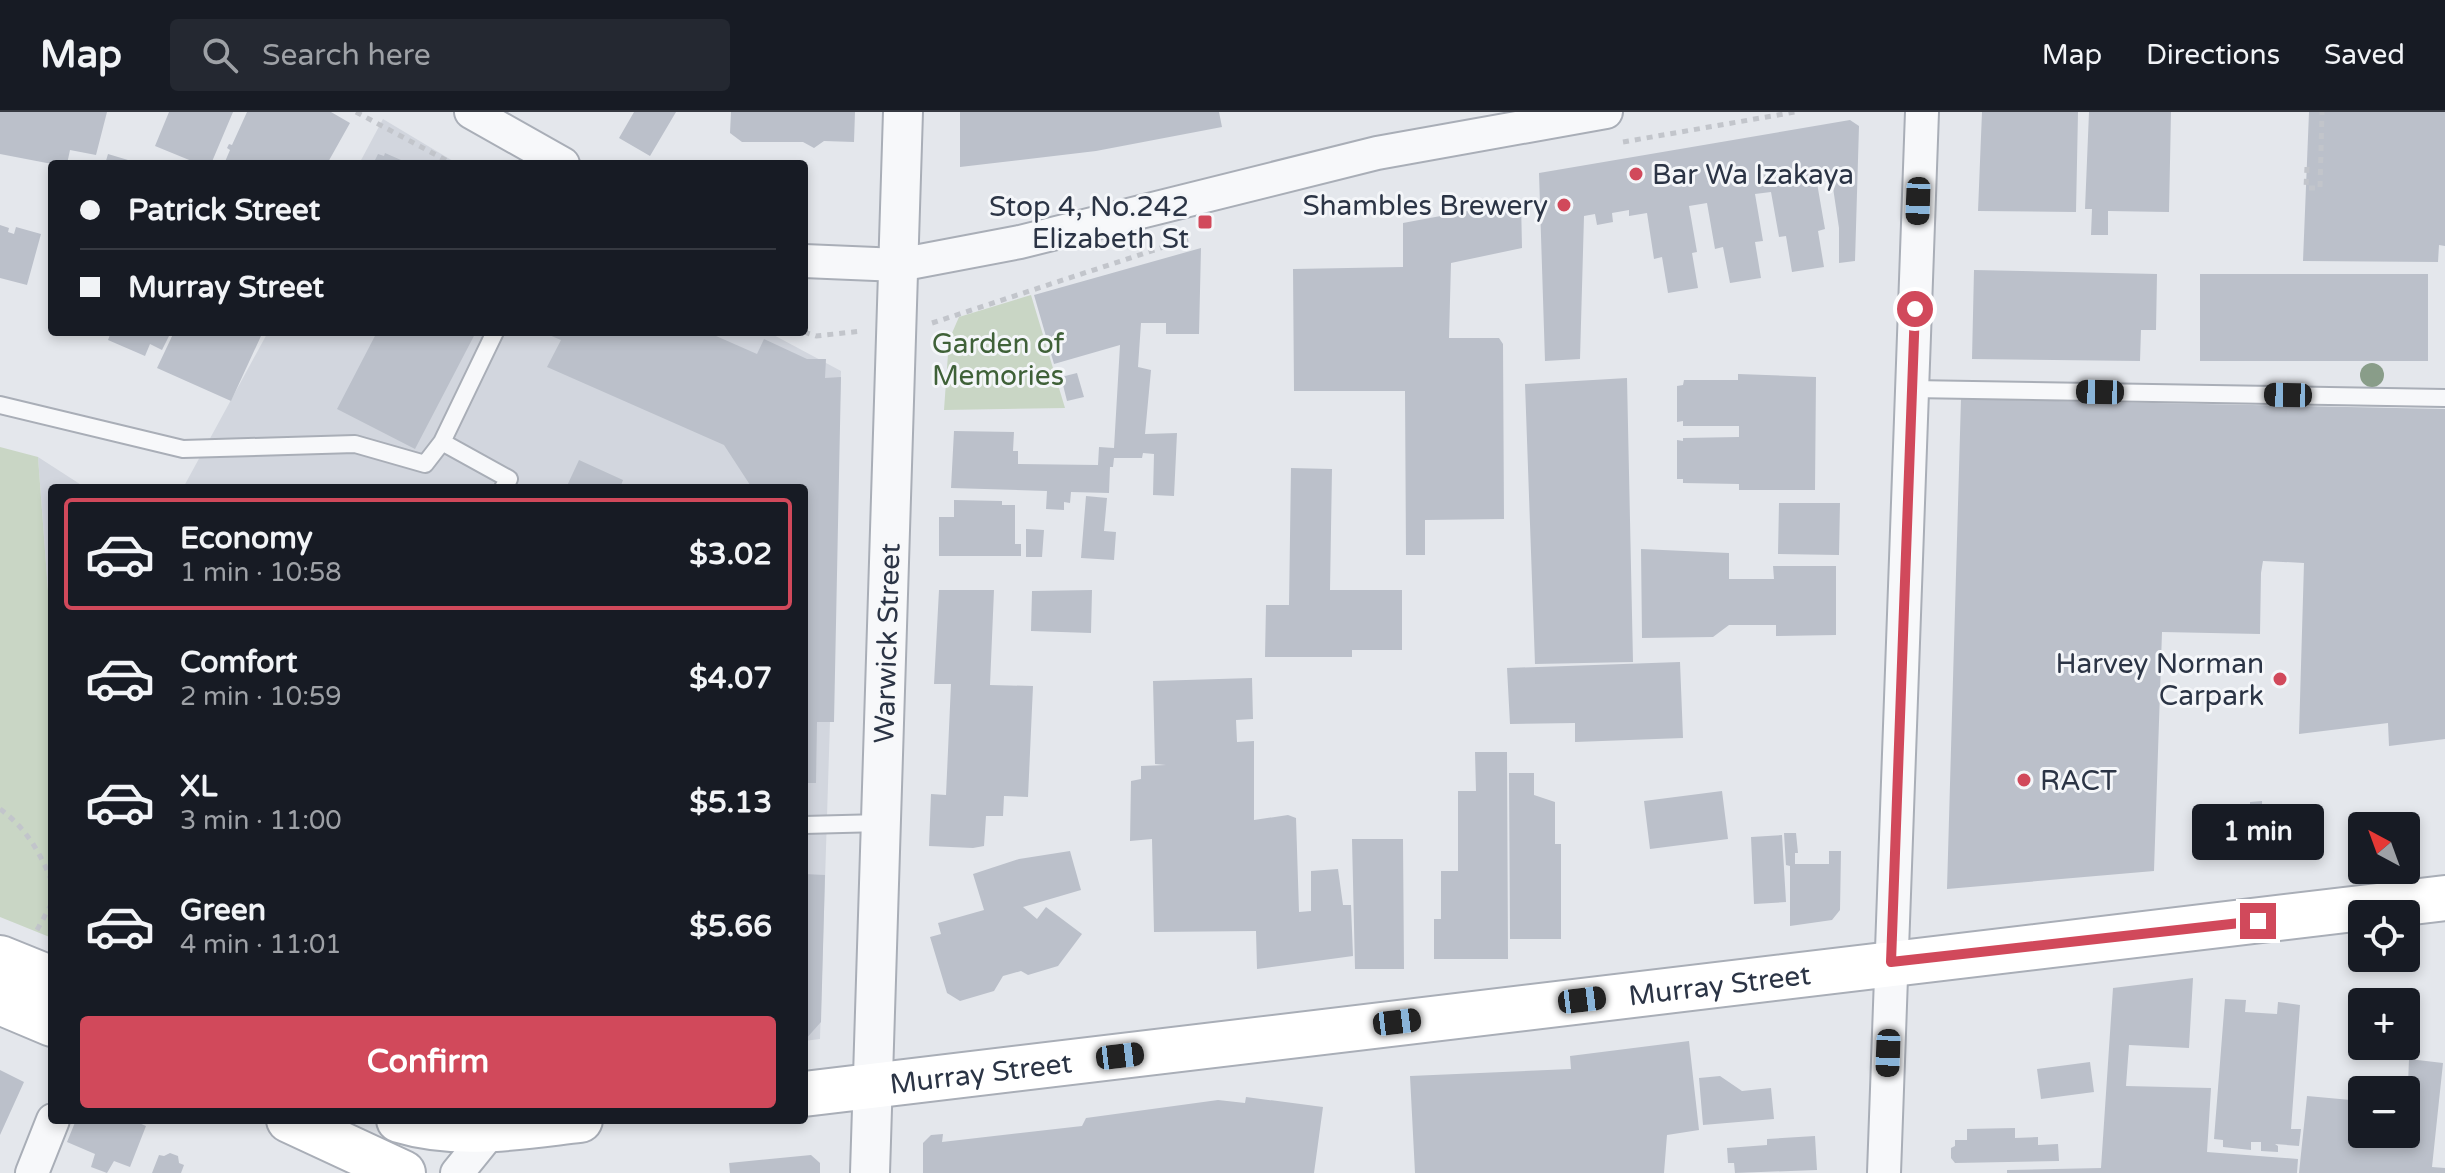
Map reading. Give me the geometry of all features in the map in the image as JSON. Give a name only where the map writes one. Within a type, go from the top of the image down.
[{"type":"main road","name":"Murray Street","points":[[808,1093],[2445,898]]},
{"type":"main road","points":[[0,958],[48,977]]},
{"type":"main road","points":[[0,1002],[48,1022]]},
{"type":"main road","points":[[298,1124],[403,1173]]},
{"type":"main road","points":[[416,1124],[437,1129],[491,1131],[548,1124]]},
{"type":"street","points":[[471,112],[556,160]]},
{"type":"street","name":"Warwick Street","points":[[870,1173],[903,112]]},
{"type":"street","points":[[808,261],[899,265],[1020,242],[1377,153],[1606,112]]},
{"type":"street","points":[[1884,1173],[1922,112]]},
{"type":"street","points":[[32,1173],[51,1124]]},
{"type":"street","points":[[457,1173],[491,1131]]},
{"type":"lane","points":[[0,405],[183,449],[355,444],[425,464],[442,442],[493,336]]},
{"type":"lane","points":[[1912,389],[2445,398]]},
{"type":"lane","points":[[442,442],[509,479],[506,484]]},
{"type":"lane","points":[[808,825],[881,823]]},
{"type":"path","points":[[356,112],[446,160]]},
{"type":"path","points":[[1608,144],[1795,112]]},
{"type":"path","points":[[2307,167],[2306,188],[2320,188],[2322,112]]},
{"type":"path","points":[[808,333],[816,336],[938,322],[1201,234]]},
{"type":"path","points":[[0,809],[25,831],[48,873]]},
{"type":"shaded area","points":[[383,119],[451,160],[361,160]]},
{"type":"shaded area","points":[[266,336],[775,336],[841,371],[820,1039],[808,1040],[808,484],[185,484]]},
{"type":"shaded area","points":[[38,457],[80,484],[48,484],[48,591]]},
{"type":"green space","name":"Garden of Memories","points":[[1031,295],[1065,408],[944,410],[949,340],[959,317]]},
{"type":"green space","points":[[0,447],[38,457],[48,591],[48,936],[0,917]]},
{"type":"building","points":[[0,112],[107,112],[96,155],[70,150],[68,160],[48,160],[48,163],[0,154]]},
{"type":"building","points":[[169,112],[233,112],[213,160],[189,160],[155,146]]},
{"type":"building","points":[[247,112],[331,112],[350,123],[329,160],[226,160],[230,150],[227,148],[229,144],[232,145]]},
{"type":"building","points":[[634,112],[676,112],[650,156],[619,138]]},
{"type":"building","points":[[731,112],[855,112],[854,142],[824,141],[814,148],[803,142],[742,142],[730,133]]},
{"type":"building","points":[[960,112],[1219,112],[1222,127],[1096,151],[960,167]]},
{"type":"building","points":[[1982,112],[2078,112],[2076,212],[1978,211]]},
{"type":"building","points":[[2089,112],[2171,112],[2169,212],[2108,211],[2108,235],[2091,235],[2092,209],[2085,209]]},
{"type":"building","points":[[2309,112],[2445,112],[2445,246],[2439,245],[2438,262],[2303,261]]},
{"type":"building","points":[[1850,120],[1859,126],[1855,261],[1839,263],[1839,228],[1832,181],[1817,183],[1825,229],[1818,231],[1824,267],[1792,272],[1786,236],[1779,237],[1771,192],[1755,194],[1763,241],[1755,242],[1761,278],[1730,283],[1723,247],[1715,249],[1707,203],[1689,206],[1697,252],[1692,253],[1698,288],[1668,293],[1662,257],[1654,259],[1647,213],[1629,216],[1629,210],[1612,213],[1613,222],[1597,225],[1595,214],[1584,216],[1580,359],[1545,361],[1539,173]]},
{"type":"building","points":[[385,153],[401,160],[375,160],[378,154],[384,156]]},
{"type":"building","points":[[108,154],[128,160],[106,160]]},
{"type":"building","points":[[1521,201],[1522,248],[1451,263],[1449,338],[1499,338],[1503,344],[1504,519],[1425,520],[1425,555],[1406,555],[1405,391],[1294,391],[1293,269],[1403,267],[1403,223]]},
{"type":"building","points":[[0,225],[14,234],[16,227],[41,234],[27,285],[0,278]]},
{"type":"building","points":[[1201,248],[1199,334],[1166,334],[1166,323],[1141,323],[1138,367],[1151,370],[1145,434],[1177,433],[1174,496],[1153,495],[1154,454],[1143,453],[1142,458],[1114,458],[1113,467],[1110,467],[1109,493],[1071,492],[1070,503],[1064,502],[1064,510],[1046,509],[1047,491],[951,488],[954,431],[1014,432],[1013,451],[1018,451],[1018,464],[1098,465],[1099,447],[1114,448],[1120,345],[1054,364],[1034,295]]},
{"type":"building","points":[[1974,270],[2157,274],[2156,330],[2141,330],[2140,361],[1972,359]]},
{"type":"building","points":[[2200,274],[2428,274],[2428,361],[2200,361]]},
{"type":"building","points":[[110,336],[169,336],[162,350],[150,344],[145,356],[108,340]]},
{"type":"building","points":[[172,336],[261,336],[231,401],[157,368]]},
{"type":"building","points":[[375,336],[474,336],[415,449],[337,409]]},
{"type":"building","points":[[552,336],[716,336],[757,354],[764,339],[807,359],[826,359],[825,378],[841,377],[834,722],[817,722],[816,783],[808,783],[808,484],[749,484],[724,445],[547,367],[561,340]]},
{"type":"building","points":[[1077,373],[1084,397],[1067,401],[1061,377]]},
{"type":"building","points":[[1738,374],[1816,377],[1815,490],[1739,490],[1739,484],[1683,483],[1683,479],[1677,479],[1677,440],[1739,437],[1739,426],[1683,426],[1683,421],[1677,422],[1677,386],[1683,385],[1684,380],[1738,380]]},
{"type":"building","points":[[1627,378],[1633,662],[1535,664],[1525,384]]},
{"type":"building","points":[[1961,399],[2445,409],[2445,739],[2389,746],[2388,723],[2299,734],[2304,563],[2263,561],[2260,634],[2162,632],[2154,871],[1947,889]]},
{"type":"building","points":[[579,460],[623,480],[622,484],[568,484]]},
{"type":"building","points":[[1291,468],[1332,469],[1330,590],[1402,590],[1402,650],[1352,650],[1352,657],[1265,657],[1266,605],[1289,605]]},
{"type":"building","points":[[1086,496],[1107,498],[1104,531],[1116,532],[1114,560],[1081,558]]},
{"type":"building","points":[[954,500],[1002,501],[1002,505],[1015,505],[1015,544],[1021,544],[1021,556],[939,556],[939,517],[954,517]]},
{"type":"building","points":[[1779,503],[1840,503],[1839,555],[1778,554]]},
{"type":"building","points":[[1026,529],[1044,530],[1042,557],[1026,557]]},
{"type":"building","points":[[1641,549],[1729,553],[1729,579],[1774,579],[1773,566],[1836,566],[1836,635],[1776,636],[1776,625],[1729,625],[1713,637],[1642,638]]},
{"type":"building","points":[[939,590],[994,590],[990,685],[1033,686],[1028,797],[1004,796],[1003,816],[986,816],[984,846],[973,848],[929,846],[931,794],[946,795],[951,684],[934,684]]},
{"type":"building","points":[[1092,590],[1091,633],[1031,631],[1032,591]]},
{"type":"building","points":[[1680,662],[1683,738],[1575,742],[1575,723],[1510,724],[1507,668]]},
{"type":"building","points":[[1252,678],[1253,719],[1236,720],[1237,742],[1254,741],[1254,820],[1288,815],[1296,818],[1299,912],[1311,911],[1311,871],[1338,869],[1343,905],[1351,905],[1353,956],[1257,969],[1256,931],[1154,932],[1152,839],[1130,841],[1131,781],[1141,779],[1141,766],[1166,765],[1155,764],[1153,681]]},
{"type":"building","points":[[1475,752],[1507,752],[1508,959],[1434,959],[1434,919],[1441,919],[1441,871],[1458,871],[1458,791],[1476,791]]},
{"type":"building","points":[[1509,773],[1534,773],[1534,795],[1555,802],[1555,844],[1561,844],[1561,939],[1510,939]]},
{"type":"building","points":[[1722,791],[1728,839],[1650,849],[1644,801]]},
{"type":"building","points":[[2262,801],[2263,842],[2250,842],[2250,802]]},
{"type":"building","points":[[1784,833],[1796,833],[1798,853],[1795,853],[1795,864],[1829,864],[1829,851],[1841,851],[1840,910],[1832,920],[1790,926],[1790,866],[1786,865]]},
{"type":"building","points":[[1782,835],[1786,902],[1754,904],[1751,837]]},
{"type":"building","points":[[1352,839],[1403,839],[1404,969],[1355,969]]},
{"type":"building","points":[[2250,842],[2251,856],[2230,858],[2229,845]]},
{"type":"building","points":[[1070,851],[1081,890],[1023,907],[1037,919],[1046,907],[1082,934],[1058,966],[1028,975],[1021,971],[1003,976],[994,991],[960,1001],[947,993],[930,937],[941,934],[938,923],[984,910],[973,874],[1019,859]]},
{"type":"building","points":[[808,874],[825,875],[821,1022],[808,1037]]},
{"type":"building","points":[[2193,978],[2189,1048],[2129,1045],[2126,1086],[2211,1088],[2207,1152],[2298,1159],[2297,1173],[2007,1173],[2007,1170],[2101,1168],[2113,988]]},
{"type":"building","points":[[2225,999],[2246,1000],[2245,1012],[2277,1014],[2278,1002],[2300,1005],[2291,1129],[2301,1129],[2299,1146],[2275,1144],[2278,1152],[2261,1151],[2261,1142],[2251,1142],[2251,1150],[2223,1147],[2223,1140],[2214,1139]]},
{"type":"building","points":[[1689,1041],[1699,1130],[1667,1135],[1664,1173],[1415,1173],[1410,1076],[1571,1069],[1570,1056]]},
{"type":"building","points":[[2409,1060],[2443,1063],[2432,1167],[2445,1168],[2445,1173],[2299,1173],[2307,1096],[2348,1100],[2348,1148],[2420,1148],[2420,1076],[2408,1076]]},
{"type":"building","points":[[2090,1062],[2094,1092],[2041,1099],[2037,1069]]},
{"type":"building","points":[[0,1070],[24,1082],[0,1135]]},
{"type":"building","points":[[1720,1076],[1742,1091],[1771,1088],[1774,1119],[1703,1125],[1699,1078]]},
{"type":"building","points":[[1246,1097],[1323,1107],[1314,1173],[923,1173],[923,1143],[931,1135],[943,1134],[942,1142],[1082,1126],[1086,1118],[1218,1100],[1245,1103]]},
{"type":"building","points":[[74,1124],[146,1126],[130,1167],[114,1161],[107,1173],[91,1167],[95,1154],[67,1142]]},
{"type":"building","points":[[2015,1128],[2015,1138],[2038,1137],[2038,1145],[2058,1144],[2059,1161],[1955,1163],[1951,1158],[1955,1140],[1967,1140],[1967,1129]]},
{"type":"building","points":[[1815,1136],[1817,1170],[1735,1173],[1734,1163],[1728,1163],[1727,1148],[1767,1145],[1767,1139]]},
{"type":"building","points":[[170,1153],[178,1156],[179,1163],[184,1165],[181,1173],[152,1173],[159,1155]]},
{"type":"building","points":[[811,1155],[820,1163],[820,1173],[730,1173],[729,1163]]},
{"type":"place","name":"Bar Wa Izakaya","points":[[1636,174]]},
{"type":"place","name":"Shambles Brewery","points":[[1564,205]]},
{"type":"place","name":"Stop 4, No.242 Elizabeth St","points":[[1205,222]]},
{"type":"place","name":"Harvey Norman Carpark","points":[[2280,679]]},
{"type":"place","name":"RACT","points":[[2024,780]]},
{"type":"route","points":[[1915,309],[1891,962],[2258,921]]}]
